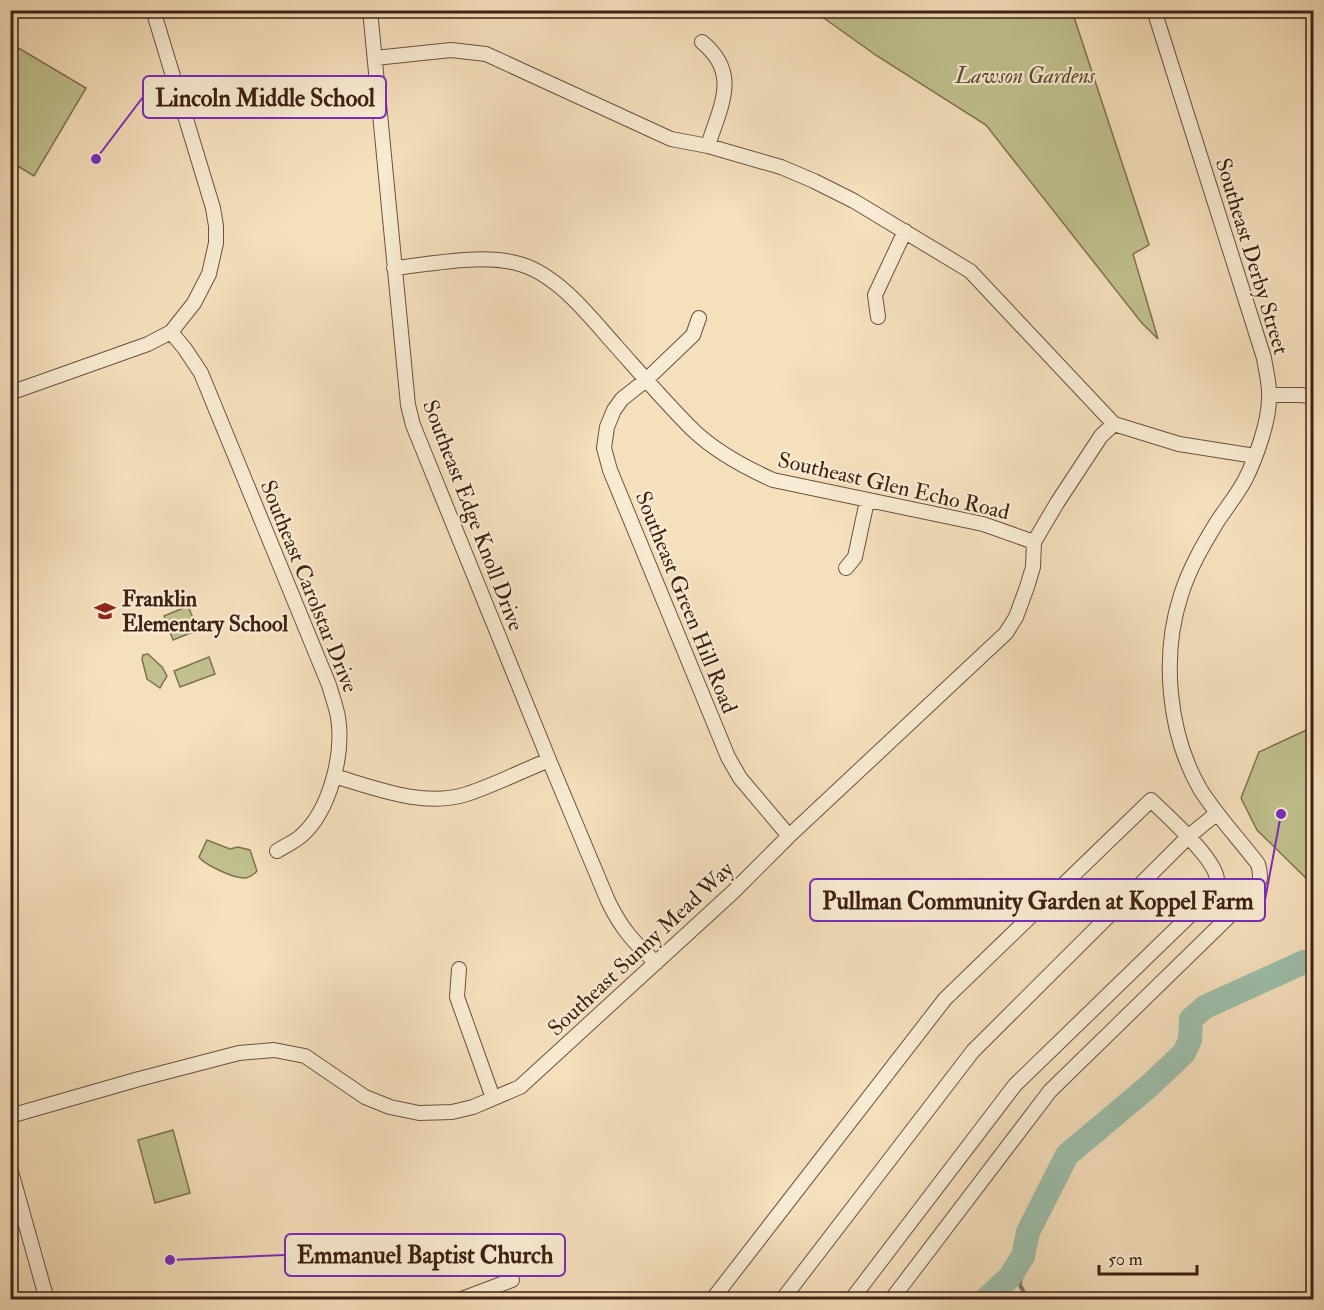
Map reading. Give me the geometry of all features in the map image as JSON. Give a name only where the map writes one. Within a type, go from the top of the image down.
[{"type":"street","points":[[10,393],[148,344],[171,332],[194,303],[209,274],[216,243],[213,208],[153,10]]},
{"type":"street","name":"Southeast Edge Knoll Drive","points":[[370,10],[408,405],[413,425],[549,760],[619,923],[631,939],[656,963]]},
{"type":"street","name":"Southeast Derby Street","points":[[891,1299],[1050,1090],[1252,894],[1259,884],[1261,873],[1258,864],[1216,814],[1199,786],[1178,732],[1171,689],[1172,643],[1181,594],[1195,561],[1245,480],[1268,415],[1269,395],[1264,358],[1154,10]]},
{"type":"street","points":[[702,42],[720,61],[725,76],[725,89],[708,146]]},
{"type":"street","points":[[375,58],[451,50],[486,54],[671,139],[708,146],[782,167],[814,181],[854,201],[970,271],[1114,424],[1179,444],[1255,456]]},
{"type":"street","points":[[878,317],[875,295],[905,231]]},
{"type":"street","name":"Southeast Glen Echo Road","points":[[394,268],[493,259],[519,263],[545,276],[571,296],[694,430],[718,451],[747,468],[773,480],[983,524],[1034,542]]},
{"type":"street","name":"Southeast Green Hill Road","points":[[699,318],[693,335],[646,380],[622,399],[614,410],[607,427],[604,448],[609,470],[728,757],[740,778],[789,836]]},
{"type":"street","name":"Southeast Carolstar Drive","points":[[171,332],[201,373],[329,685],[338,717],[339,747],[334,776],[324,802],[312,823],[300,837],[277,851]]},
{"type":"street","points":[[1269,395],[1314,397]]},
{"type":"street","name":"Southeast Sunny Mead Way","points":[[10,1116],[239,1053],[274,1050],[305,1056],[365,1097],[390,1107],[419,1113],[453,1112],[473,1107],[520,1087],[733,892],[789,836],[1006,633],[1016,617],[1027,587],[1033,567],[1034,542],[1101,436],[1114,424]]},
{"type":"street","points":[[846,568],[855,557],[867,501]]},
{"type":"street","points":[[334,776],[400,795],[433,799],[465,795],[549,760]]},
{"type":"street","points":[[712,1299],[945,999],[1151,800],[1189,836],[1212,865],[1217,880],[1212,894],[1015,1085],[851,1299]]},
{"type":"street","points":[[782,1299],[973,1051],[1189,836],[1216,814]]},
{"type":"street","points":[[459,969],[457,997],[493,1098]]},
{"type":"street","points":[[10,1167],[47,1299]]},
{"type":"street","points":[[459,1299],[512,1280]]},
{"type":"green space","name":"Lawson Gardens","points":[[814,11],[1072,11],[1149,245],[1133,254],[1158,339],[1141,322],[986,125],[877,56]]},
{"type":"green space","points":[[10,43],[86,88],[34,176],[11,162]]},
{"type":"green space","points":[[188,606],[198,630],[173,640],[164,616]]},
{"type":"green space","points":[[148,654],[162,667],[167,676],[160,688],[147,679],[142,659],[143,655]]},
{"type":"green space","points":[[209,657],[215,674],[180,687],[174,671]]},
{"type":"green space","points":[[1313,727],[1313,883],[1257,830],[1241,798],[1259,752]]},
{"type":"green space","points":[[207,840],[230,849],[238,847],[250,850],[257,871],[244,878],[207,864],[199,857]]},
{"type":"green space","points":[[173,1130],[190,1193],[155,1203],[138,1140]]},
{"type":"waterway","points":[[985,1300],[1010,1277],[1023,1256],[1028,1232],[1067,1155],[1148,1087],[1184,1053],[1190,1040],[1191,1019],[1205,1007],[1304,962],[1314,961]]},
{"type":"waterway","points":[[1023,1256],[1020,1285],[1028,1300]]},
{"type":"place","name":"Lincoln Middle School","points":[[96,159]]},
{"type":"place","name":"Franklin Elementary School","points":[[105,611]]},
{"type":"place","name":"Pullman Community Garden at Koppel Farm","points":[[1281,814]]},
{"type":"place","name":"Emmanuel Baptist Church","points":[[170,1260]]}]
